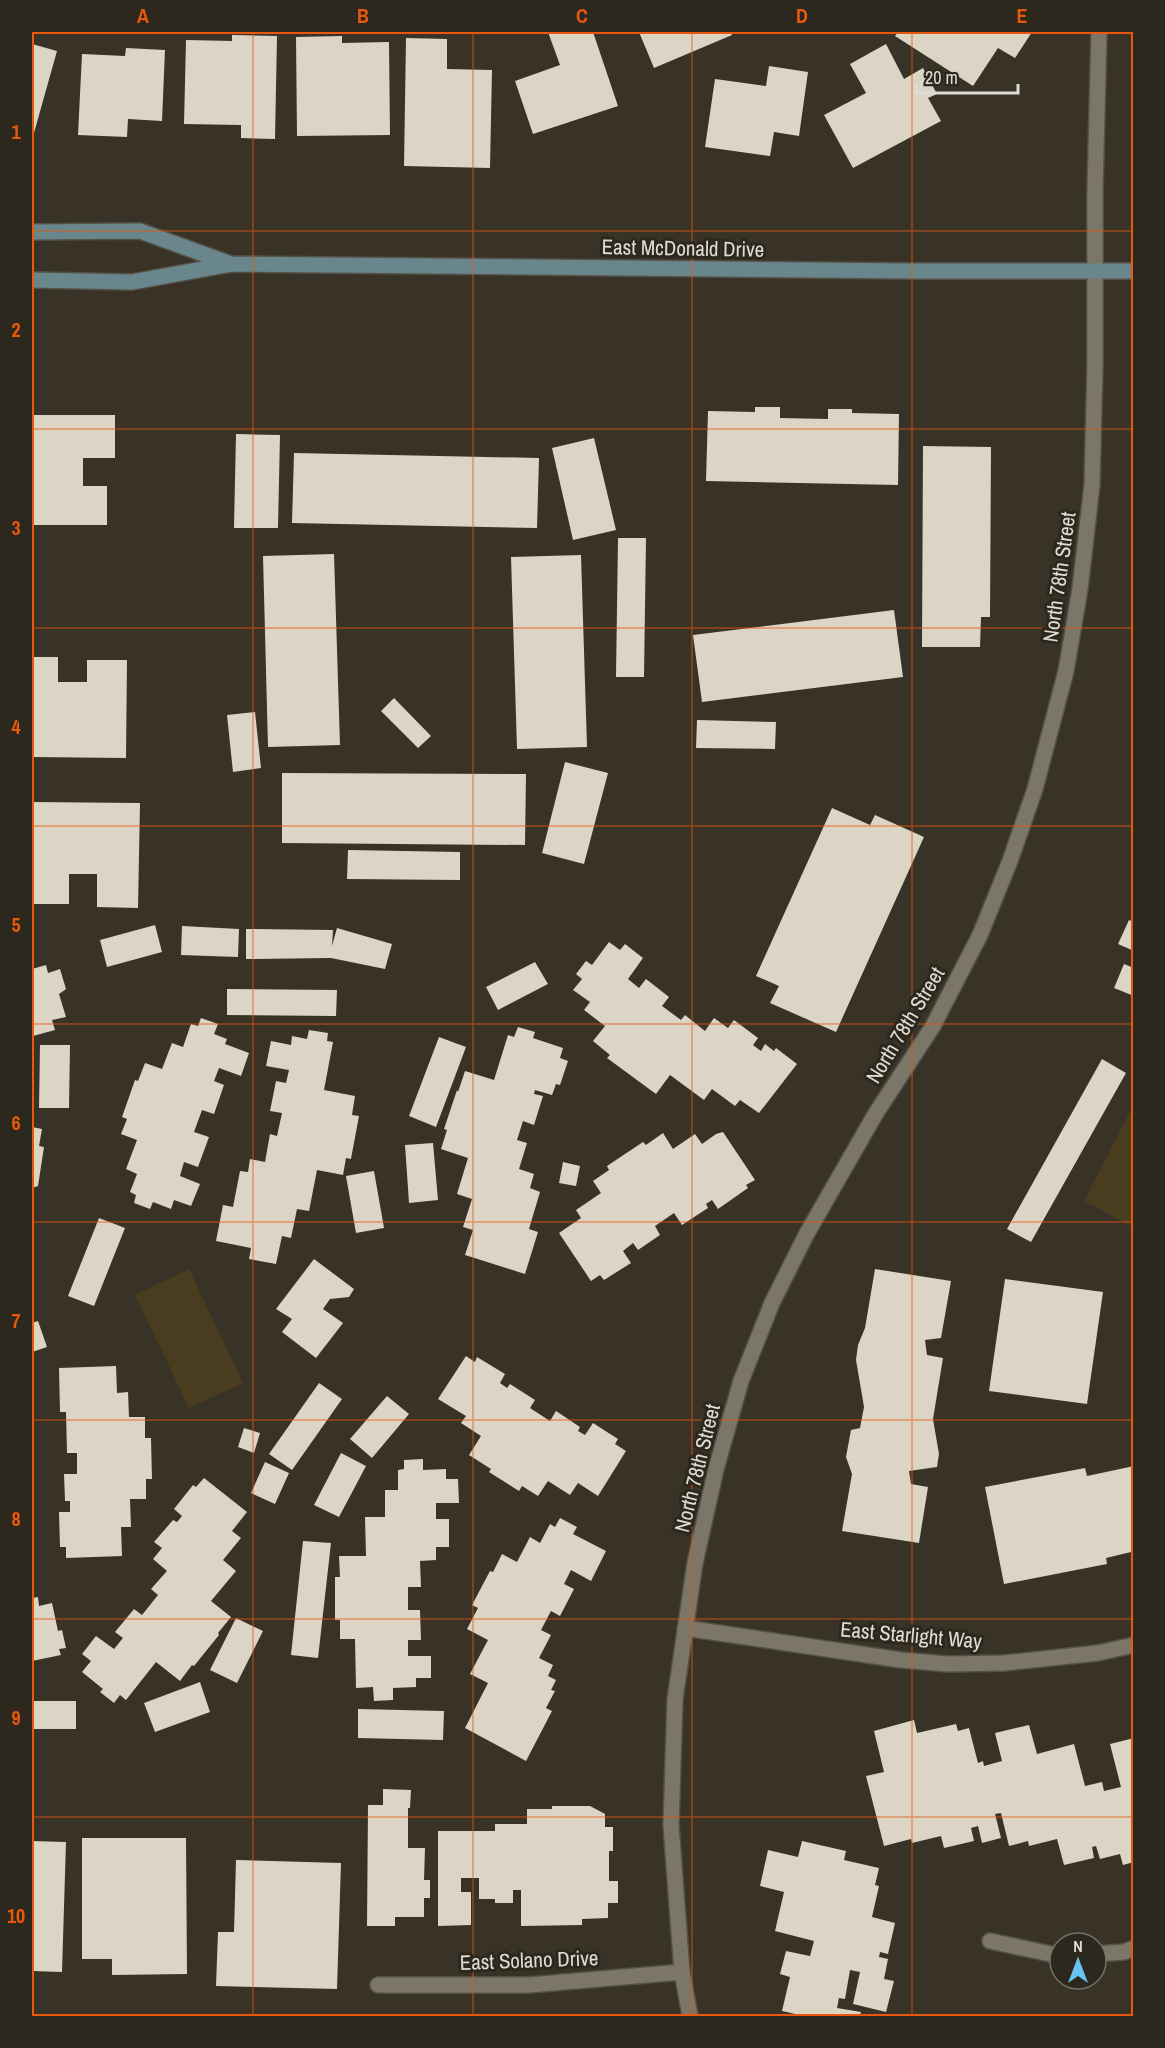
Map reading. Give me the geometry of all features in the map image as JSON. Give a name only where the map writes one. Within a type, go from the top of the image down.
[{"type":"main road","name":"East McDonald Drive","points":[[32,232],[140,231],[231,264]]},
{"type":"main road","name":"East McDonald Drive","points":[[32,280],[132,282],[231,264],[1134,271]]},
{"type":"street","name":"North 78th Street","points":[[690,2016],[682,1972],[671,1825],[675,1699],[695,1563],[716,1468],[741,1381],[772,1303],[806,1235],[860,1141],[933,1026],[980,935],[1010,861],[1035,789],[1066,671],[1092,485],[1099,32]]},
{"type":"street","name":"East Starlight Way","points":[[684,1628],[901,1660],[948,1664],[1004,1663],[1098,1653],[1134,1645]]},
{"type":"street","points":[[990,1941],[1048,1953]]},
{"type":"street","points":[[1108,1953],[1124,1952],[1134,1948]]},
{"type":"street","name":"East Solano Drive","points":[[378,1985],[529,1985],[682,1972]]},
{"type":"shaded area","points":[[1133,1106],[1134,1222],[1131,1226],[1084,1201]]},
{"type":"shaded area","points":[[189,1269],[243,1383],[189,1408],[135,1295]]},
{"type":"building","points":[[548,32],[593,32],[618,106],[533,134],[515,81],[560,65]]},
{"type":"building","points":[[639,32],[731,32],[732,35],[654,68]]},
{"type":"building","points":[[898,32],[1032,32],[1015,58],[998,48],[973,86],[895,36]]},
{"type":"building","points":[[232,35],[277,36],[275,139],[241,138],[241,125],[184,124],[186,40],[232,41]]},
{"type":"building","points":[[342,36],[342,43],[389,42],[390,135],[297,136],[296,37]]},
{"type":"building","points":[[406,38],[447,39],[447,69],[492,70],[490,168],[404,166]]},
{"type":"building","points":[[32,44],[57,51],[32,140]]},
{"type":"building","points":[[886,44],[904,79],[923,68],[937,94],[928,98],[941,121],[853,168],[824,115],[866,93],[850,64]]},
{"type":"building","points":[[126,48],[165,50],[162,121],[128,119],[127,137],[78,135],[82,54],[125,56]]},
{"type":"building","points":[[769,66],[808,72],[799,136],[774,132],[770,156],[705,147],[715,79],[766,86]]},
{"type":"building","points":[[755,407],[780,407],[780,418],[828,419],[828,409],[852,409],[852,413],[899,414],[898,485],[706,481],[708,411],[755,412]]},
{"type":"building","points":[[32,415],[115,415],[115,458],[83,458],[83,486],[107,486],[107,525],[32,525]]},
{"type":"building","points":[[236,434],[280,435],[278,528],[234,528]]},
{"type":"building","points":[[594,438],[616,530],[573,540],[552,448]]},
{"type":"building","points":[[923,446],[991,447],[990,617],[981,617],[980,647],[922,647]]},
{"type":"building","points":[[294,453],[539,458],[537,528],[292,523]]},
{"type":"building","points":[[618,538],[646,538],[644,677],[616,677]]},
{"type":"building","points":[[334,554],[340,745],[268,747],[263,556]]},
{"type":"building","points":[[581,555],[587,747],[517,749],[511,557]]},
{"type":"building","points":[[894,610],[903,677],[702,702],[693,635]]},
{"type":"building","points":[[32,657],[58,657],[58,682],[87,682],[87,660],[127,660],[126,758],[32,757]]},
{"type":"building","points":[[394,698],[431,736],[418,748],[381,711]]},
{"type":"building","points":[[255,712],[261,768],[233,772],[227,715]]},
{"type":"building","points":[[697,720],[776,722],[775,749],[696,748]]},
{"type":"building","points":[[565,762],[608,773],[584,864],[542,853]]},
{"type":"building","points":[[282,773],[526,774],[525,845],[282,843]]},
{"type":"building","points":[[32,802],[140,803],[138,908],[97,907],[97,874],[69,874],[69,904],[32,904]]},
{"type":"building","points":[[832,808],[870,825],[875,815],[924,837],[836,1032],[770,1003],[779,986],[756,976]]},
{"type":"building","points":[[348,850],[460,852],[460,880],[347,879]]},
{"type":"building","points":[[1129,920],[1134,922],[1134,951],[1118,944]]},
{"type":"building","points":[[155,925],[162,952],[107,967],[100,940]]},
{"type":"building","points":[[182,926],[239,929],[238,957],[181,955]]},
{"type":"building","points":[[337,928],[392,944],[385,969],[331,958],[246,959],[246,929],[333,930],[332,946]]},
{"type":"building","points":[[609,942],[620,950],[625,944],[643,958],[628,979],[639,988],[646,979],[669,997],[662,1006],[681,1020],[685,1015],[705,1031],[714,1018],[728,1028],[734,1020],[758,1038],[753,1045],[761,1051],[765,1044],[774,1051],[776,1048],[797,1064],[759,1113],[740,1100],[735,1106],[712,1089],[704,1100],[670,1075],[656,1094],[607,1058],[610,1055],[593,1041],[605,1026],[584,1010],[590,1002],[573,990],[582,979],[576,974],[586,961],[592,965]]},
{"type":"building","points":[[535,962],[548,984],[498,1010],[486,987]]},
{"type":"building","points":[[1124,964],[1134,968],[1134,996],[1114,988]]},
{"type":"building","points":[[46,965],[48,973],[60,969],[66,989],[59,994],[66,1017],[52,1020],[55,1030],[33,1036],[32,969]]},
{"type":"building","points":[[227,989],[337,990],[336,1016],[227,1015]]},
{"type":"building","points":[[201,1018],[218,1024],[214,1034],[227,1039],[225,1044],[249,1053],[241,1076],[219,1068],[214,1081],[224,1085],[214,1114],[202,1110],[194,1132],[209,1137],[198,1167],[184,1162],[180,1176],[200,1184],[191,1206],[174,1200],[171,1209],[153,1202],[150,1209],[134,1203],[136,1195],[130,1192],[137,1174],[126,1169],[137,1140],[121,1134],[127,1119],[122,1117],[135,1080],[138,1081],[145,1063],[162,1069],[172,1043],[183,1047],[191,1024],[198,1026]]},
{"type":"building","points":[[518,1027],[535,1032],[533,1038],[563,1048],[560,1058],[568,1061],[560,1085],[556,1084],[552,1095],[535,1090],[534,1094],[543,1096],[534,1125],[523,1121],[517,1140],[527,1143],[519,1169],[534,1174],[530,1188],[540,1192],[529,1229],[538,1232],[525,1274],[465,1255],[473,1230],[463,1227],[472,1199],[457,1194],[468,1158],[441,1149],[447,1130],[444,1129],[465,1071],[494,1080],[508,1035],[514,1037]]},
{"type":"building","points":[[309,1030],[328,1033],[327,1041],[333,1042],[324,1090],[355,1096],[352,1115],[359,1116],[351,1159],[346,1158],[343,1175],[317,1170],[309,1211],[297,1209],[291,1238],[282,1236],[276,1264],[249,1259],[251,1248],[216,1241],[223,1205],[233,1207],[240,1171],[248,1172],[250,1159],[265,1162],[270,1134],[277,1136],[282,1113],[270,1111],[276,1081],[286,1083],[289,1070],[266,1066],[271,1041],[291,1045],[292,1036],[307,1039]]},
{"type":"building","points":[[439,1037],[466,1047],[436,1127],[409,1116]]},
{"type":"building","points":[[40,1045],[70,1045],[69,1108],[39,1108]]},
{"type":"building","points":[[1102,1059],[1126,1073],[1031,1242],[1007,1229]]},
{"type":"building","points":[[32,1127],[42,1129],[39,1146],[44,1147],[38,1186],[32,1188]]},
{"type":"building","points":[[723,1132],[755,1180],[746,1185],[748,1188],[718,1209],[712,1200],[706,1204],[708,1208],[682,1225],[674,1213],[655,1226],[660,1235],[638,1250],[633,1243],[623,1251],[631,1263],[604,1280],[600,1275],[591,1281],[559,1233],[581,1218],[576,1210],[601,1193],[593,1181],[609,1170],[607,1166],[643,1142],[646,1145],[663,1133],[673,1149],[695,1134],[702,1144]]},
{"type":"building","points":[[433,1143],[438,1200],[409,1203],[405,1145]]},
{"type":"building","points":[[563,1162],[580,1166],[576,1186],[559,1183]]},
{"type":"building","points":[[374,1171],[384,1228],[356,1233],[346,1176]]},
{"type":"building","points":[[99,1218],[125,1228],[94,1306],[68,1296]]},
{"type":"building","points":[[314,1259],[354,1289],[349,1297],[330,1299],[323,1309],[343,1323],[316,1358],[282,1332],[292,1319],[276,1309]]},
{"type":"building","points":[[875,1269],[951,1281],[941,1338],[925,1340],[927,1355],[943,1358],[933,1419],[939,1454],[937,1467],[909,1471],[911,1484],[928,1487],[919,1543],[842,1531],[852,1474],[846,1457],[851,1430],[860,1428],[864,1407],[856,1360],[858,1345],[865,1328]]},
{"type":"building","points":[[1005,1279],[1103,1292],[1087,1404],[989,1391]]},
{"type":"building","points":[[38,1321],[47,1347],[32,1352],[32,1323]]},
{"type":"building","points":[[466,1356],[475,1362],[477,1357],[505,1374],[500,1383],[507,1388],[510,1384],[535,1400],[530,1408],[550,1421],[556,1411],[580,1427],[578,1431],[585,1435],[593,1423],[618,1439],[615,1444],[626,1451],[598,1496],[578,1483],[570,1495],[548,1481],[538,1496],[522,1486],[519,1491],[489,1472],[491,1469],[469,1455],[481,1436],[461,1423],[466,1416],[438,1399]]},
{"type":"building","points":[[116,1366],[117,1393],[128,1392],[129,1417],[145,1417],[145,1438],[151,1438],[152,1479],[146,1479],[146,1499],[130,1499],[131,1527],[121,1527],[122,1556],[66,1558],[66,1547],[60,1547],[59,1512],[70,1512],[70,1501],[65,1501],[64,1474],[77,1474],[77,1453],[67,1453],[66,1412],[60,1412],[59,1368]]},
{"type":"building","points":[[319,1383],[342,1399],[292,1470],[269,1454]]},
{"type":"building","points":[[387,1396],[409,1414],[372,1458],[350,1439]]},
{"type":"building","points":[[244,1428],[260,1433],[254,1453],[238,1447]]},
{"type":"building","points":[[341,1453],[366,1466],[339,1517],[314,1505]]},
{"type":"building","points":[[423,1459],[423,1470],[446,1469],[446,1479],[458,1479],[459,1503],[436,1503],[436,1519],[449,1519],[449,1547],[436,1547],[436,1560],[420,1561],[421,1587],[408,1587],[408,1610],[420,1610],[421,1640],[408,1640],[408,1656],[431,1656],[431,1678],[416,1678],[416,1687],[393,1688],[393,1700],[374,1701],[373,1687],[356,1688],[355,1639],[340,1639],[340,1620],[335,1620],[335,1577],[340,1577],[339,1556],[366,1556],[365,1517],[385,1517],[385,1490],[398,1490],[398,1470],[404,1469],[404,1460]]},
{"type":"building","points":[[265,1462],[289,1473],[275,1504],[251,1493]]},
{"type":"building","points":[[1134,1466],[1134,1557],[1131,1552],[1106,1558],[1107,1564],[1004,1584],[985,1487],[1085,1468],[1087,1476]]},
{"type":"building","points":[[204,1478],[247,1512],[232,1531],[241,1538],[223,1560],[236,1571],[211,1601],[231,1617],[218,1633],[219,1635],[180,1681],[156,1662],[126,1700],[120,1695],[114,1703],[100,1692],[103,1689],[82,1672],[91,1661],[82,1654],[96,1636],[114,1649],[123,1638],[115,1632],[134,1609],[142,1615],[158,1595],[151,1589],[167,1571],[153,1559],[162,1548],[154,1542],[173,1520],[177,1522],[182,1516],[174,1509],[193,1485],[196,1487]]},
{"type":"building","points":[[560,1518],[577,1527],[573,1534],[606,1551],[591,1581],[571,1570],[564,1584],[574,1589],[560,1616],[551,1611],[541,1630],[551,1635],[539,1658],[553,1665],[548,1676],[556,1680],[551,1690],[555,1691],[546,1708],[552,1711],[526,1761],[465,1728],[488,1683],[470,1674],[488,1640],[467,1629],[478,1608],[472,1605],[502,1554],[517,1562],[530,1537],[540,1543],[550,1524],[555,1527]]},
{"type":"building","points":[[303,1541],[331,1543],[318,1658],[291,1655]]},
{"type":"building","points":[[38,1597],[39,1606],[52,1603],[58,1631],[62,1630],[66,1648],[59,1649],[61,1655],[32,1661],[32,1598]]},
{"type":"building","points":[[236,1618],[263,1631],[237,1683],[210,1670]]},
{"type":"building","points":[[200,1682],[210,1712],[155,1732],[144,1703]]},
{"type":"building","points":[[32,1701],[76,1701],[76,1729],[32,1729]]},
{"type":"building","points":[[358,1709],[444,1711],[443,1740],[358,1738]]},
{"type":"building","points":[[914,1720],[917,1733],[956,1724],[958,1731],[969,1728],[978,1763],[983,1761],[984,1766],[1002,1761],[995,1733],[1029,1725],[1037,1754],[1074,1744],[1085,1786],[1102,1782],[1104,1791],[1121,1787],[1110,1744],[1134,1738],[1134,1862],[1123,1865],[1120,1854],[1100,1859],[1096,1846],[1092,1847],[1094,1858],[1064,1865],[1057,1839],[1029,1846],[1028,1841],[1009,1846],[1001,1813],[995,1814],[1001,1838],[982,1843],[978,1826],[971,1828],[974,1841],[944,1848],[941,1836],[912,1843],[911,1839],[884,1846],[866,1776],[884,1772],[874,1731]]},
{"type":"building","points":[[383,1789],[411,1790],[410,1808],[408,1808],[408,1848],[425,1848],[424,1880],[430,1880],[430,1898],[424,1898],[424,1917],[395,1917],[395,1926],[367,1926],[368,1805],[383,1805]]},
{"type":"building","points":[[552,1806],[590,1806],[605,1814],[605,1827],[613,1827],[613,1851],[609,1851],[609,1881],[618,1881],[618,1903],[608,1903],[608,1918],[582,1919],[582,1925],[521,1926],[521,1890],[513,1890],[513,1903],[495,1903],[495,1899],[479,1899],[479,1878],[461,1878],[461,1892],[471,1892],[471,1925],[438,1926],[438,1831],[495,1831],[495,1824],[527,1824],[527,1809],[552,1809]]},
{"type":"building","points":[[82,1838],[186,1838],[187,1974],[112,1975],[112,1959],[82,1959]]},
{"type":"building","points":[[32,1841],[66,1842],[62,1972],[32,1971]]},
{"type":"building","points":[[802,1841],[846,1851],[844,1860],[879,1868],[875,1885],[879,1886],[872,1917],[895,1923],[888,1954],[880,1952],[879,1957],[888,1959],[884,1979],[894,1981],[886,2012],[853,2004],[860,1972],[850,1970],[845,1999],[839,1998],[837,2008],[861,2012],[860,2016],[804,2016],[782,2011],[790,1977],[780,1974],[786,1951],[810,1956],[814,1941],[775,1931],[784,1892],[760,1886],[768,1850],[798,1857]]},
{"type":"building","points":[[236,1860],[341,1863],[337,1989],[216,1986],[218,1932],[234,1932]]}]
